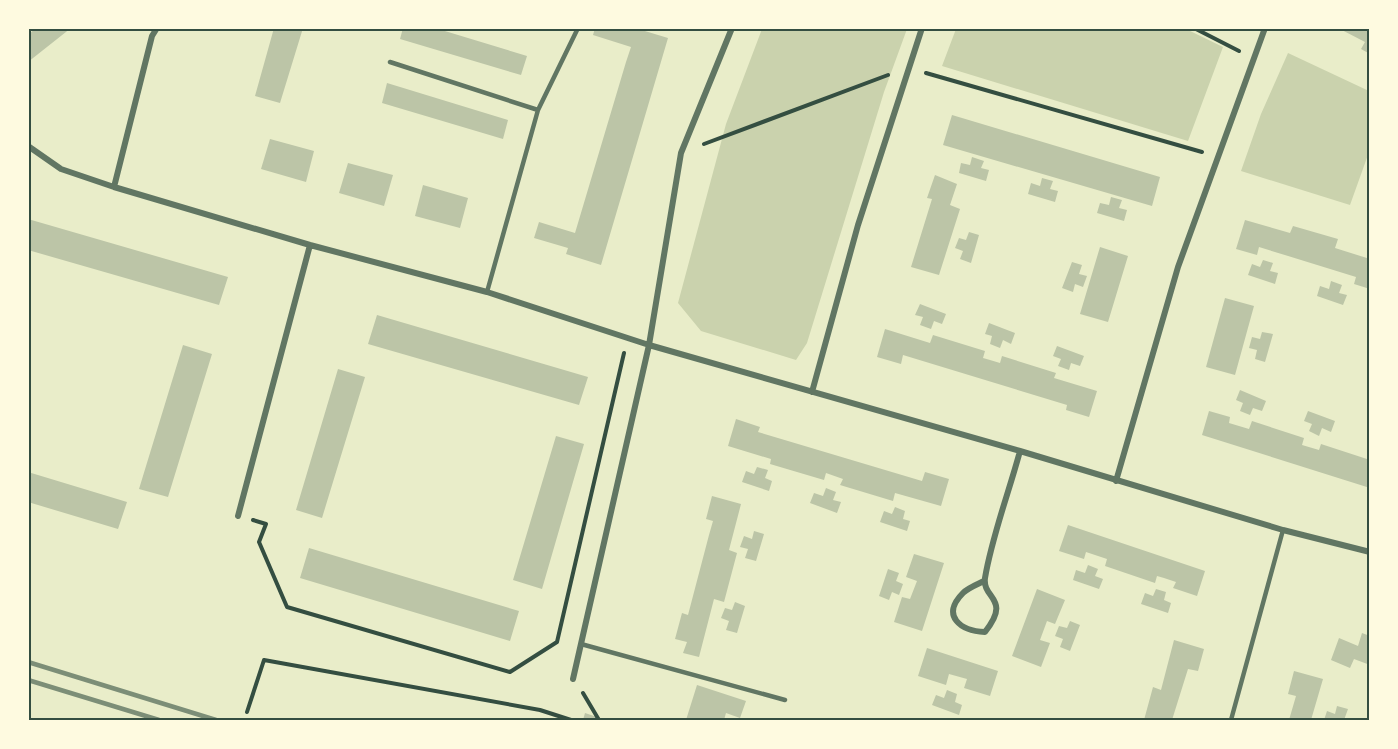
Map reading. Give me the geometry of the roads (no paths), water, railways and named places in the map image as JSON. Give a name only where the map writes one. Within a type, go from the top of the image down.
[{"type":"street","points":[[114,187],[152,36],[157,28]]},
{"type":"street","points":[[573,678],[649,345],[681,153],[732,28]]},
{"type":"street","points":[[812,392],[858,225],[907,68],[922,28]]},
{"type":"street","points":[[1116,481],[1178,267],[1265,28]]},
{"type":"street","points":[[28,146],[61,169],[114,187],[310,245],[487,292],[649,345],[1020,451],[1283,530],[1370,552]]},
{"type":"street","points":[[238,516],[310,245]]},
{"type":"street","points":[[984,581],[964,592],[958,600],[955,620],[961,627],[985,632],[994,621],[997,610],[984,581],[1020,451]]},
{"type":"lane","points":[[487,292],[538,110],[578,28]]},
{"type":"lane","points":[[390,62],[538,110]]},
{"type":"lane","points":[[1231,720],[1283,530]]},
{"type":"lane","points":[[581,644],[785,700]]},
{"type":"railway","points":[[28,662],[216,720]]},
{"type":"railway","points":[[28,680],[159,720]]}]
